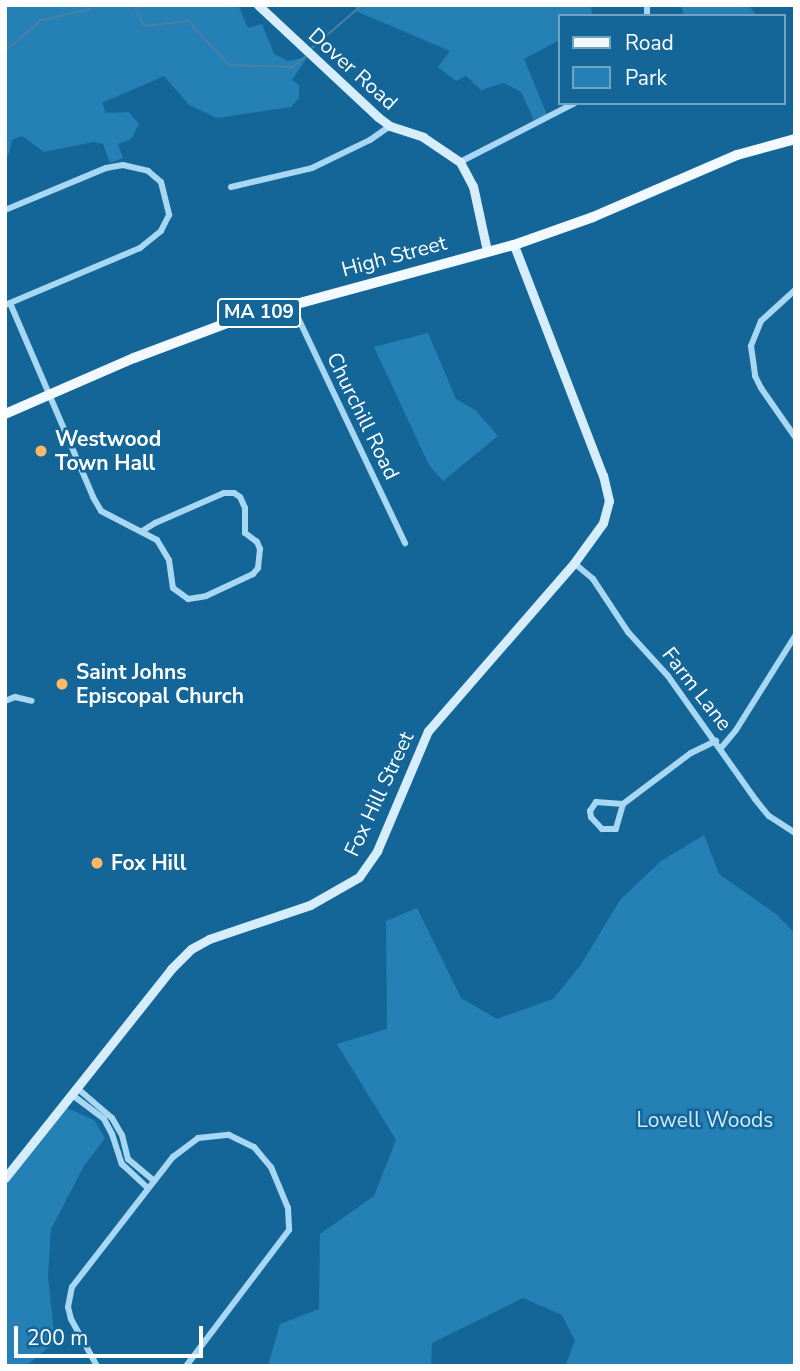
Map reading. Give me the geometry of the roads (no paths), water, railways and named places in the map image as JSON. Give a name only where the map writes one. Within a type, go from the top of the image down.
[{"type":"main road","name":"High Street","points":[[5,414],[189,336],[291,303],[514,245],[602,213],[737,155],[795,139]]},
{"type":"street","name":"Dover Road","points":[[258,5],[390,126],[423,136],[460,162]]},
{"type":"street","points":[[487,251],[473,186],[460,162],[571,105]]},
{"type":"street","points":[[231,187],[312,167],[370,140],[390,126]]},
{"type":"street","points":[[5,210],[106,168],[123,165],[148,171],[161,183],[169,215],[156,236],[140,248],[8,304],[96,504],[110,517],[142,531],[163,546],[169,560],[173,587],[188,599],[206,596],[253,574],[258,568],[260,549],[257,542],[245,533],[245,508],[240,497],[234,493],[224,493],[142,531]]},
{"type":"street","name":"Fox Hill Street","points":[[5,1178],[171,969],[191,948],[209,939],[310,905],[359,877],[377,851],[428,731],[574,563],[603,523],[610,501],[603,476],[514,245]]},
{"type":"street","points":[[795,290],[761,321],[751,346],[751,358],[761,388],[795,437]]},
{"type":"street","name":"Churchill Road","points":[[291,303],[405,543]]},
{"type":"street","name":"Farm Lane","points":[[574,563],[593,579],[628,632],[656,661],[769,816],[795,833]]},
{"type":"street","points":[[721,748],[736,730],[795,636]]},
{"type":"street","points":[[5,701],[15,697],[32,701]]},
{"type":"street","points":[[623,804],[596,802],[590,811],[591,817],[603,829],[616,829],[623,804],[691,753],[716,741]]},
{"type":"street","points":[[74,1091],[112,1118],[122,1135],[128,1159],[153,1181]]},
{"type":"street","points":[[74,1091],[104,1119],[112,1133],[122,1164],[148,1188]]},
{"type":"street","points":[[97,1366],[74,1328],[68,1307],[78,1279],[153,1181],[187,1144],[198,1138],[229,1135],[241,1139],[263,1156],[279,1184],[290,1220],[284,1239],[186,1366]]},
{"type":"waterway","points":[[5,51],[41,20],[90,9],[92,5]]},
{"type":"waterway","points":[[134,5],[144,26],[188,21],[229,65],[293,67],[305,57]]},
{"type":"waterway","points":[[312,48],[362,5]]},
{"type":"place","name":"Westwood Town Hall","points":[[41,451]]},
{"type":"place","name":"Saint Johns Episcopal Church","points":[[62,684]]},
{"type":"place","name":"Fox Hill","points":[[97,863]]},
{"type":"park label","name":"Lowell Woods","points":[[705,1120]]}]
